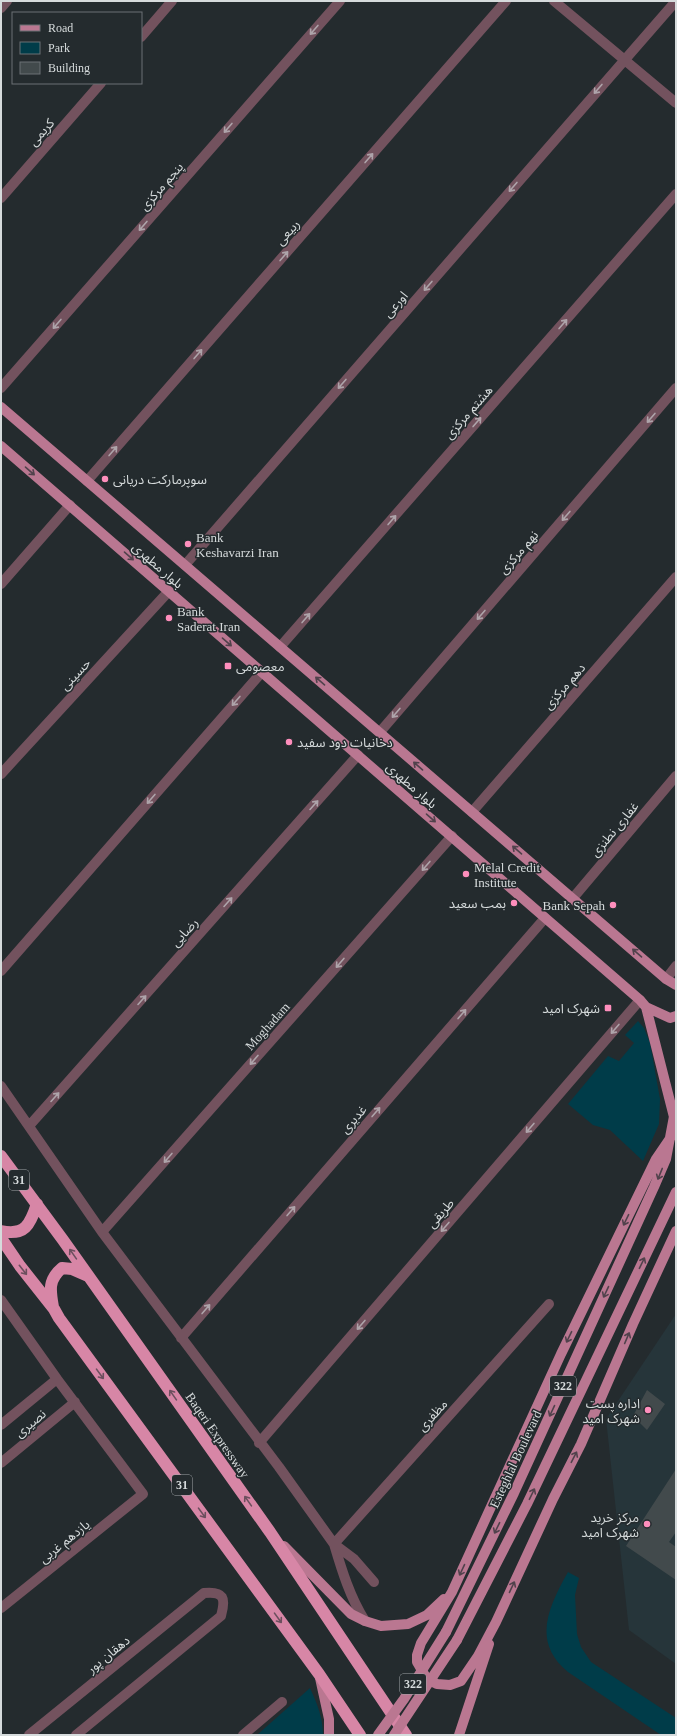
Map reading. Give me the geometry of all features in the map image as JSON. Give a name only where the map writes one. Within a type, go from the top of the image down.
[{"type":"highway","name":"Baqeri Expressway","points":[[1,1156],[37,1204],[270,1532],[406,1735]]},
{"type":"highway","points":[[1,1231],[12,1233],[24,1229],[31,1221],[37,1204]]},
{"type":"highway","name":"31","points":[[1,1238],[319,1674],[360,1735]]},
{"type":"highway","points":[[54,1309],[50,1290],[54,1275],[62,1268],[72,1269],[88,1276]]},
{"type":"main road","name":"بلوار مطهری","points":[[1,407],[666,979],[676,985]]},
{"type":"main road","name":"بلوار مطهری","points":[[1,446],[643,1003],[670,1018],[676,1016]]},
{"type":"main road","points":[[643,1003],[674,1117]]},
{"type":"main road","name":"Esteghlal Boulevard","points":[[378,1735],[404,1699],[446,1632],[514,1493],[666,1159],[676,1105]]},
{"type":"main road","points":[[671,1137],[656,1159],[561,1354],[452,1592],[421,1643],[417,1655],[419,1668],[428,1679],[437,1684],[450,1685],[461,1681],[478,1656],[496,1622],[553,1499],[581,1444],[633,1324],[676,1231]]},
{"type":"main road","name":"322","points":[[394,1735],[457,1640],[527,1504],[676,1192]]},
{"type":"main road","points":[[270,1532],[351,1614],[365,1621],[381,1626],[408,1624],[427,1616],[452,1592]]},
{"type":"main road","points":[[460,1735],[496,1622]]},
{"type":"main road","points":[[319,1674],[330,1719],[329,1735]]},
{"type":"street","points":[[1,8],[7,1]]},
{"type":"street","points":[[142,36],[172,1]]},
{"type":"street","name":"پنجم مرکزی","points":[[1,388],[340,1]]},
{"type":"street","name":"ربیعی","points":[[87,481],[506,1]]},
{"type":"street","points":[[554,1],[676,103]]},
{"type":"street","name":"اورعی","points":[[185,565],[676,1]]},
{"type":"street","name":"کریمی","points":[[1,198],[100,84]]},
{"type":"street","name":"هشتم مرکزی","points":[[280,647],[676,194]]},
{"type":"street","name":"نهم مرکزی","points":[[380,732],[676,388]]},
{"type":"street","points":[[1,584],[70,505]]},
{"type":"street","name":"دهم مرکزی","points":[[472,812],[676,577]]},
{"type":"street","name":"حسینی","points":[[1,774],[169,591]]},
{"type":"street","points":[[1,970],[262,672]]},
{"type":"street","name":"رضایی","points":[[30,1126],[358,755]]},
{"type":"street","name":"غفاری نطنزی","points":[[573,898],[676,776]]},
{"type":"street","name":"Moghadam","points":[[102,1232],[452,836]]},
{"type":"street","name":"غدیری","points":[[181,1338],[545,918]]},
{"type":"street","points":[[666,979],[676,966]]},
{"type":"street","name":"طریقی","points":[[259,1443],[643,1003]]},
{"type":"street","points":[[1,1086],[102,1232],[259,1443],[279,1467],[334,1544],[354,1560],[374,1582]]},
{"type":"street","points":[[1,1300],[75,1402]]},
{"type":"street","name":"مظفری","points":[[334,1544],[549,1304]]},
{"type":"street","name":"نصیری","points":[[1,1425],[57,1379]]},
{"type":"street","name":"نصیری","points":[[1,1463],[75,1402]]},
{"type":"street","name":"یازدهم غربی","points":[[1,1608],[143,1494],[75,1402]]},
{"type":"street","points":[[334,1544],[346,1583],[365,1621]]},
{"type":"street","name":"دهقان پور","points":[[29,1735],[204,1594],[214,1592],[223,1598],[224,1607],[221,1616],[76,1735]]},
{"type":"street","points":[[243,1735],[282,1702]]},
{"type":"shaded area","name":"مرکز خرید شهرک امید","points":[[676,1314],[676,1664],[629,1630],[606,1419]]},
{"type":"green space","points":[[638,1021],[644,1028],[650,1043],[660,1099],[659,1124],[643,1161],[610,1130],[593,1125],[568,1104],[608,1056],[619,1061],[634,1043],[625,1035]]},
{"type":"green space","points":[[568,1572],[579,1578],[575,1595],[577,1634],[581,1647],[591,1662],[676,1718],[676,1735],[661,1735],[568,1672],[557,1660],[550,1648],[547,1636],[547,1624],[555,1598]]},
{"type":"green space","points":[[310,1688],[319,1711],[323,1735],[257,1735]]},
{"type":"building","name":"اداره پست شهرک امید","points":[[647,1390],[665,1404],[647,1430],[633,1416]]},
{"type":"building","points":[[676,1469],[676,1532],[669,1542],[676,1547],[676,1580],[626,1546]]},
{"type":"place","name":"سوپرمارکت دریانی","points":[[105,479]]},
{"type":"place","name":"Bank Keshavarzi Iran","points":[[188,544]]},
{"type":"place","name":"Bank Saderat Iran","points":[[169,618]]},
{"type":"place","name":"معصومی","points":[[228,666]]},
{"type":"place","name":"دخانیات دود سفید","points":[[289,742]]},
{"type":"place","name":"Melal Credit Institute","points":[[466,874]]},
{"type":"place","name":"بمب سعید","points":[[514,903]]},
{"type":"place","name":"Bank Sepah","points":[[613,905]]},
{"type":"place","name":"شهرک امید","points":[[608,1008]]},
{"type":"place","name":"اداره پست شهرک امید","points":[[648,1410]]},
{"type":"place","name":"مرکز خرید شهرک امید","points":[[647,1524]]}]
